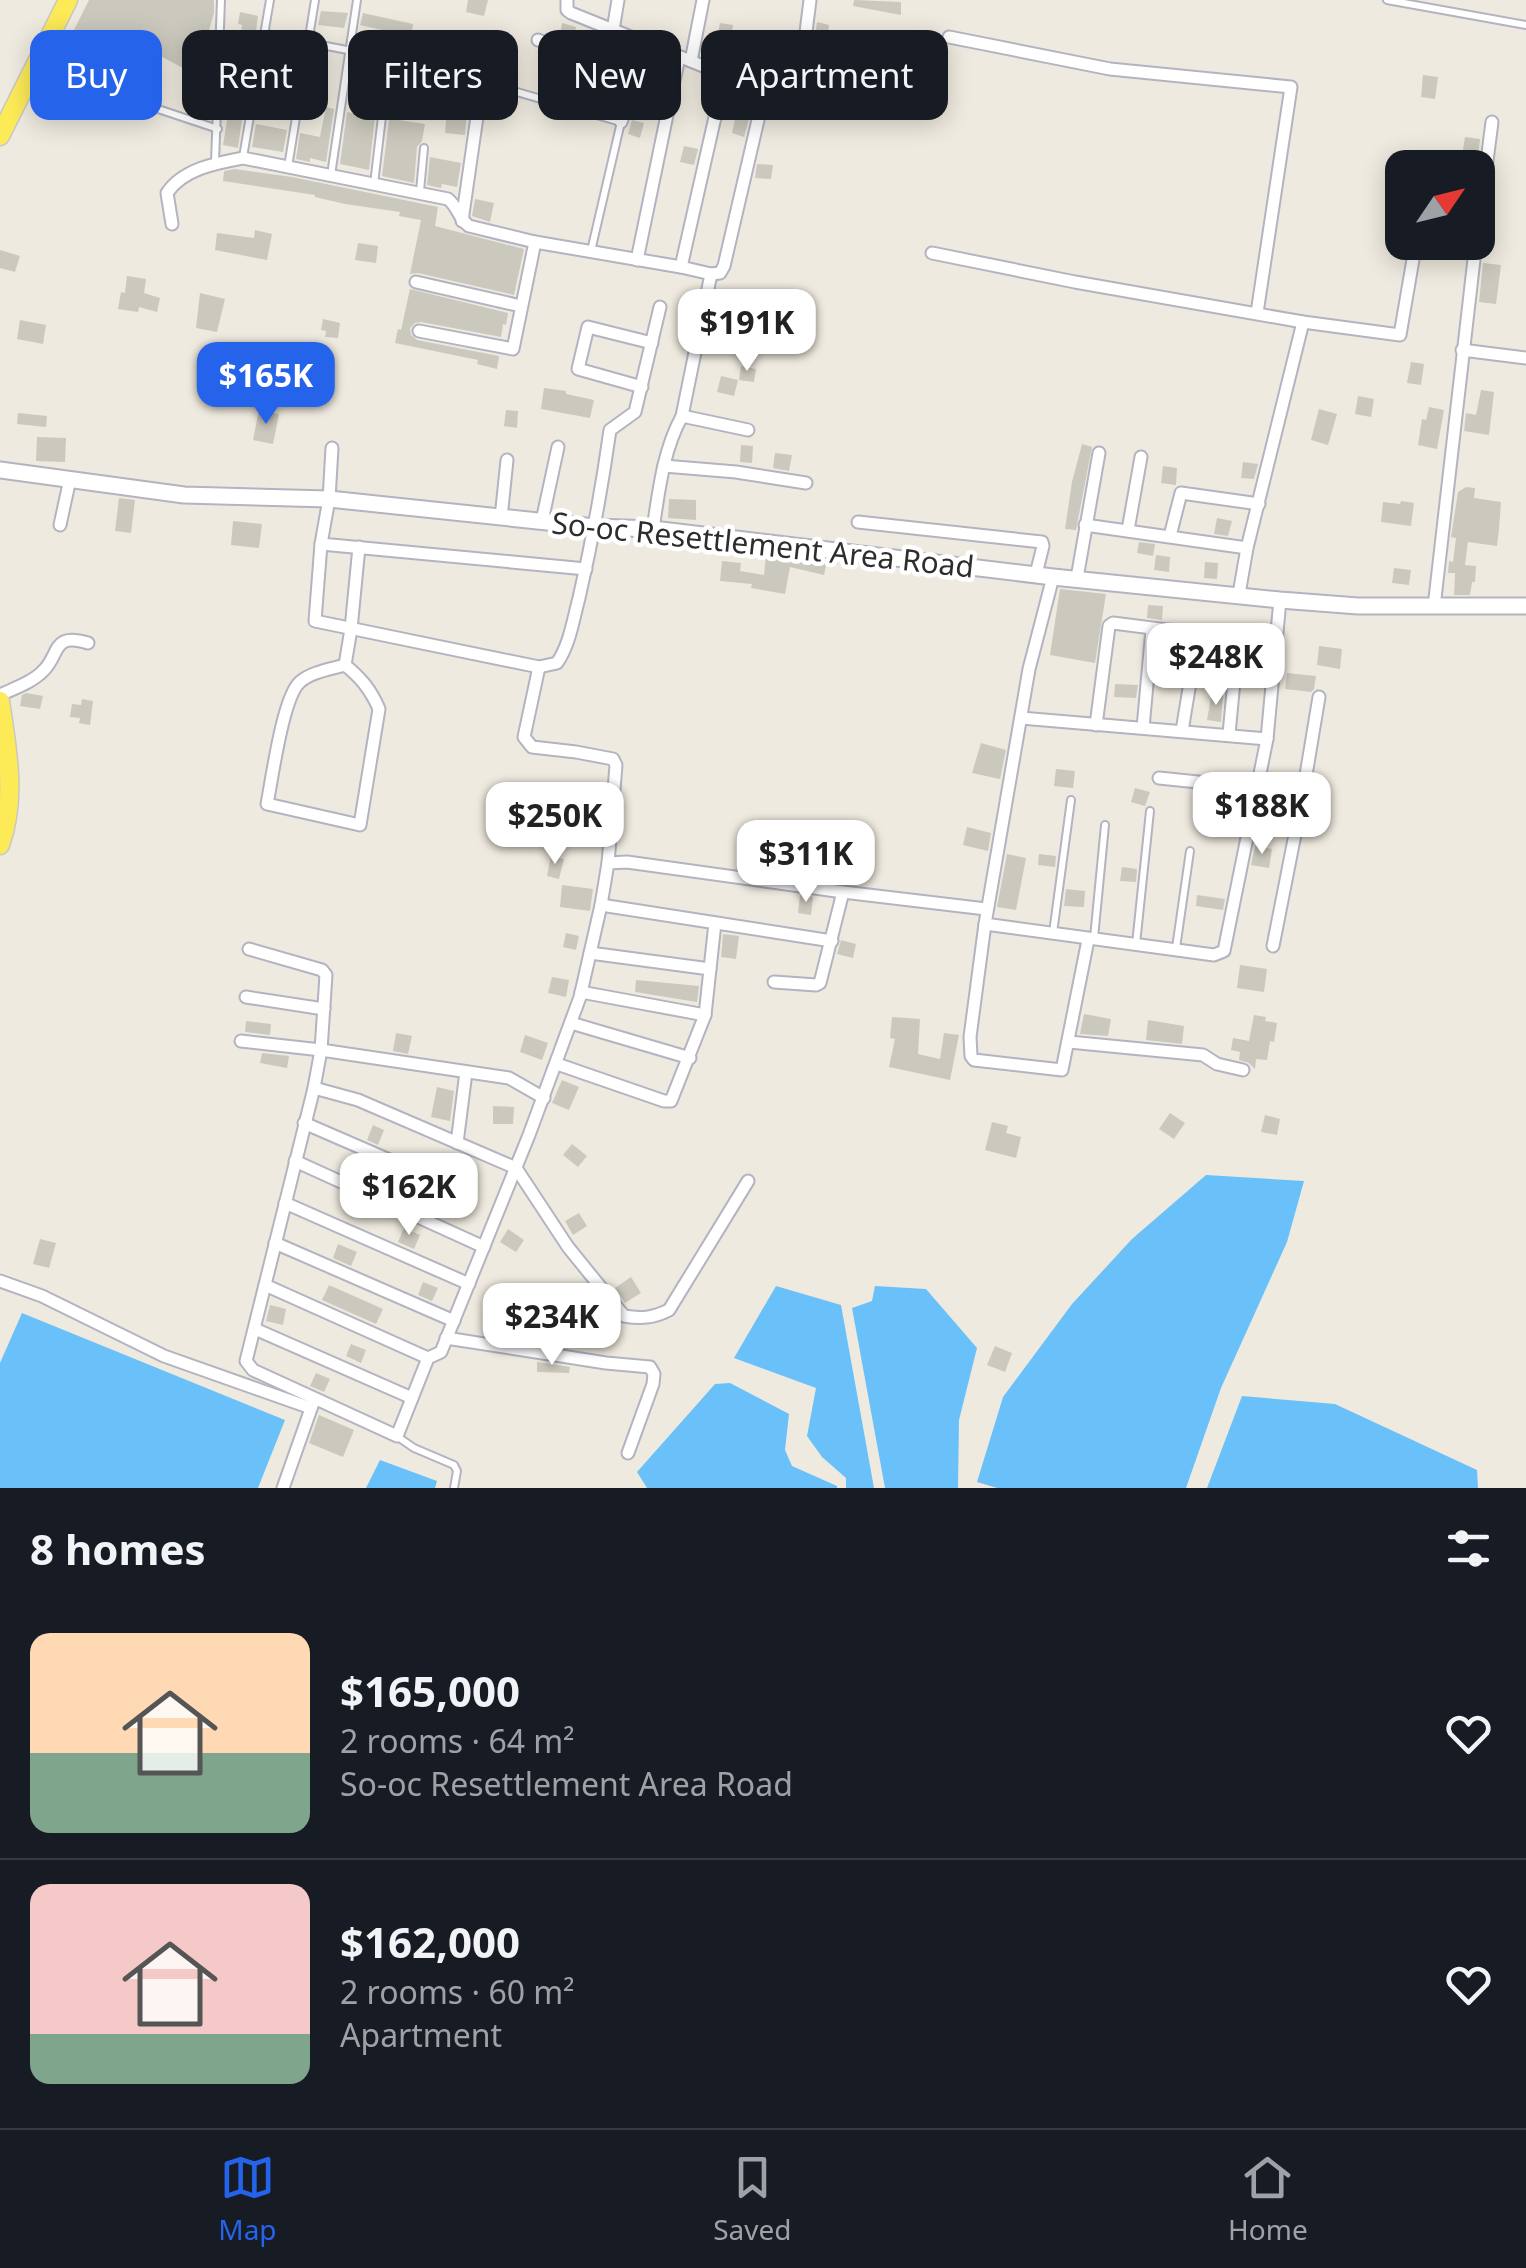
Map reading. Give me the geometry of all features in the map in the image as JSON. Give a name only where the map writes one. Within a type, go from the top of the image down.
[{"type":"main road","points":[[53,30],[68,0]]},
{"type":"main road","points":[[0,136],[30,78]]},
{"type":"main road","points":[[0,698],[11,770],[6,830],[0,846]]},
{"type":"street","points":[[567,0],[570,13],[613,30],[618,0]]},
{"type":"street","points":[[637,260],[702,0]]},
{"type":"street","points":[[806,30],[810,0]]},
{"type":"street","points":[[949,37],[1110,69],[1291,87],[1257,313]]},
{"type":"street","points":[[681,57],[701,65]]},
{"type":"street","points":[[462,222],[477,120]]},
{"type":"street","points":[[682,267],[715,120]]},
{"type":"street","points":[[172,224],[167,193],[175,181],[215,163],[242,158],[448,200],[469,226],[535,242],[720,273],[758,120]]},
{"type":"street","points":[[1488,150],[1492,122]]},
{"type":"street","points":[[420,330],[513,350],[535,242]]},
{"type":"street","points":[[932,253],[1303,322],[1400,335],[1413,260]]},
{"type":"street","points":[[1434,607],[1474,260]]},
{"type":"street","points":[[653,528],[664,466],[682,416],[711,274]]},
{"type":"street","points":[[416,282],[522,306]]},
{"type":"street","points":[[332,448],[316,621],[538,667],[557,663],[565,651],[586,569],[610,430],[635,412],[660,306]]},
{"type":"street","points":[[1239,594],[1303,322]]},
{"type":"street","points":[[642,387],[578,369],[588,327],[652,343]]},
{"type":"street","points":[[1462,350],[1526,358]]},
{"type":"street","points":[[682,416],[748,430]]},
{"type":"street","points":[[542,521],[558,446]]},
{"type":"street","points":[[1077,578],[1098,454]]},
{"type":"street","points":[[1128,530],[1140,457]]},
{"type":"street","points":[[500,518],[507,460]]},
{"type":"street","points":[[664,466],[806,483]]},
{"type":"street","name":"So-oc Resettlement Area Road","points":[[0,470],[184,496],[329,499],[595,527],[653,528],[1053,577],[1280,600],[1358,606],[1526,606]]},
{"type":"street","points":[[60,525],[70,480]]},
{"type":"street","points":[[1170,536],[1182,493],[1259,504]]},
{"type":"street","points":[[858,522],[1042,542],[1036,574]]},
{"type":"street","points":[[1085,525],[1248,548]]},
{"type":"street","points":[[322,544],[586,569]]},
{"type":"street","points":[[345,664],[359,547]]},
{"type":"street","points":[[1053,577],[1030,669],[986,909],[970,1038],[972,1058],[1059,1071],[1064,1067],[1091,940]]},
{"type":"street","points":[[984,924],[1176,951],[1214,955],[1224,950],[1267,739],[1280,600]]},
{"type":"street","points":[[1096,725],[1109,626],[1113,623],[1277,644]]},
{"type":"street","points":[[1142,728],[1152,629]]},
{"type":"street","points":[[1182,731],[1198,634]]},
{"type":"street","points":[[0,698],[43,672],[55,648],[75,639],[88,643]]},
{"type":"street","points":[[1229,734],[1238,639]]},
{"type":"street","points":[[345,664],[372,693],[378,709],[360,825],[267,804],[293,688],[304,678],[345,664]]},
{"type":"street","points":[[0,1282],[42,1296],[164,1356],[313,1403],[396,1436],[428,1358],[441,1352],[544,1098],[581,992],[601,905],[616,765],[613,759],[532,747],[527,743],[524,736],[538,667]]},
{"type":"street","points":[[1273,946],[1318,697]]},
{"type":"street","points":[[1021,718],[1267,739]]},
{"type":"street","points":[[1159,778],[1256,788],[1302,799]]},
{"type":"street","points":[[608,863],[627,862],[986,909]]},
{"type":"street","points":[[774,982],[820,983],[843,892]]},
{"type":"street","points":[[601,905],[832,941]]},
{"type":"street","points":[[557,1064],[668,1102],[674,1099],[705,1015],[715,923]]},
{"type":"street","points":[[249,949],[322,970],[326,976],[314,1088],[246,1362],[250,1368],[313,1403]]},
{"type":"street","points":[[590,953],[710,969]]},
{"type":"street","points":[[581,992],[705,1015]]},
{"type":"street","points":[[246,997],[324,1009]]},
{"type":"street","points":[[571,1023],[690,1058]]},
{"type":"street","points":[[242,1042],[509,1078],[544,1098]]},
{"type":"street","points":[[1069,1042],[1203,1055],[1217,1064],[1243,1070]]},
{"type":"street","points":[[457,1142],[466,1072]]},
{"type":"street","points":[[314,1088],[358,1100],[516,1168],[568,1247],[624,1316],[642,1319],[668,1310],[748,1181]]},
{"type":"street","points":[[304,1122],[447,1186]]},
{"type":"street","points":[[295,1161],[484,1247]]},
{"type":"street","points":[[285,1203],[468,1284]]},
{"type":"street","points":[[276,1243],[454,1321]]},
{"type":"street","points":[[265,1285],[428,1358]]},
{"type":"street","points":[[255,1329],[412,1398]]},
{"type":"street","points":[[446,1338],[650,1367],[653,1384],[628,1453]]},
{"type":"street","points":[[282,1488],[313,1403]]},
{"type":"lane","points":[[215,163],[220,0]]},
{"type":"lane","points":[[266,30],[270,0]]},
{"type":"lane","points":[[310,30],[315,0]]},
{"type":"lane","points":[[353,30],[357,0]]},
{"type":"lane","points":[[1387,0],[1526,25]]},
{"type":"lane","points":[[331,175],[348,62]]},
{"type":"lane","points":[[518,92],[621,122],[591,251]]},
{"type":"lane","points":[[162,110],[218,129]]},
{"type":"lane","points":[[242,158],[249,120]]},
{"type":"lane","points":[[288,167],[296,120]]},
{"type":"lane","points":[[374,184],[382,120]]},
{"type":"lane","points":[[420,192],[424,148]]},
{"type":"lane","points":[[1053,934],[1070,800]]},
{"type":"lane","points":[[1136,946],[1150,811]]},
{"type":"lane","points":[[1091,940],[1105,824]]},
{"type":"lane","points":[[1176,951],[1190,851]]},
{"type":"lane","points":[[396,1436],[454,1465],[454,1488]]},
{"type":"water","points":[[1206,1175],[1304,1181],[1287,1242],[1221,1388],[1186,1488],[997,1488],[977,1482],[1003,1397],[1072,1304],[1132,1239]]},
{"type":"water","points":[[776,1286],[841,1305],[874,1488],[846,1488],[846,1478],[822,1457],[807,1436],[816,1388],[734,1358]]},
{"type":"water","points":[[875,1286],[926,1289],[977,1348],[959,1420],[958,1488],[885,1488],[852,1308],[872,1301]]},
{"type":"water","points":[[22,1313],[285,1420],[258,1488],[0,1488],[0,1363]]},
{"type":"water","points":[[730,1383],[789,1414],[785,1450],[792,1466],[837,1488],[647,1488],[637,1472],[715,1384]]},
{"type":"water","points":[[1242,1396],[1335,1404],[1477,1470],[1478,1488],[1207,1488]]},
{"type":"water","points":[[380,1460],[437,1481],[435,1488],[366,1488]]},
{"type":"building","points":[[89,0],[214,0],[209,30],[182,30],[182,68],[162,57],[162,30],[74,30]]},
{"type":"building","points":[[468,0],[488,0],[484,16],[466,12]]},
{"type":"building","points":[[854,0],[901,2],[901,15],[853,6]]},
{"type":"building","points":[[321,11],[348,13],[344,28],[318,25]]},
{"type":"building","points":[[240,12],[258,16],[256,30],[241,30],[242,25],[238,24]]},
{"type":"building","points":[[363,13],[413,24],[412,30],[360,25]]},
{"type":"building","points":[[817,22],[829,25],[828,30],[816,30]]},
{"type":"building","points":[[562,23],[576,27],[576,30],[561,30]]},
{"type":"building","points":[[720,23],[733,25],[732,30],[719,30]]},
{"type":"building","points":[[1423,75],[1438,77],[1435,99],[1421,97]]},
{"type":"building","points":[[328,108],[334,109],[326,162],[296,159],[300,133],[320,137],[323,120],[328,120]]},
{"type":"building","points":[[347,112],[348,120],[375,120],[369,170],[340,164]]},
{"type":"building","points":[[227,120],[242,120],[238,148],[223,145]]},
{"type":"building","points":[[389,120],[425,124],[417,147],[414,183],[382,176]]},
{"type":"building","points":[[446,120],[466,120],[465,135],[445,133]]},
{"type":"building","points":[[632,120],[644,123],[640,138],[628,134]]},
{"type":"building","points":[[735,120],[749,120],[744,137],[732,133]]},
{"type":"building","points":[[256,124],[287,130],[283,152],[252,147]]},
{"type":"building","points":[[1465,137],[1480,139],[1479,150],[1463,150]]},
{"type":"building","points":[[684,146],[698,149],[694,165],[680,162]]},
{"type":"building","points":[[430,157],[461,163],[457,187],[427,185]]},
{"type":"building","points":[[757,164],[773,165],[771,179],[755,178]]},
{"type":"building","points":[[235,169],[438,207],[435,226],[524,249],[514,295],[410,274],[421,220],[315,195],[223,181],[224,171]]},
{"type":"building","points":[[475,199],[494,203],[490,222],[472,216]]},
{"type":"building","points":[[255,230],[272,234],[267,260],[215,250],[217,233],[254,238]]},
{"type":"building","points":[[358,243],[378,246],[376,263],[355,260]]},
{"type":"building","points":[[0,250],[20,256],[15,272],[0,268]]},
{"type":"building","points":[[1483,263],[1501,265],[1496,304],[1479,302]]},
{"type":"building","points":[[127,276],[146,279],[144,293],[160,298],[157,312],[139,307],[138,312],[118,309]]},
{"type":"building","points":[[410,289],[508,313],[501,337],[421,322],[410,328],[417,340],[499,356],[497,369],[477,364],[478,360],[395,343]]},
{"type":"building","points":[[200,293],[225,299],[217,332],[196,328]]},
{"type":"building","points":[[717,315],[735,319],[732,334],[714,330]]},
{"type":"building","points":[[323,319],[340,323],[338,338],[325,337],[326,331],[321,330]]},
{"type":"building","points":[[20,320],[46,325],[43,344],[17,339]]},
{"type":"building","points":[[1411,362],[1424,364],[1421,385],[1407,383]]},
{"type":"building","points":[[264,364],[285,369],[281,387],[260,382]]},
{"type":"building","points":[[741,366],[756,369],[754,382],[739,380]]},
{"type":"building","points":[[721,376],[738,380],[734,396],[717,392]]},
{"type":"building","points":[[544,388],[594,400],[590,418],[541,409]]},
{"type":"building","points":[[1481,390],[1494,392],[1489,435],[1464,431],[1466,413],[1476,415]]},
{"type":"building","points":[[1358,396],[1374,399],[1371,417],[1355,414]]},
{"type":"building","points":[[1429,407],[1444,410],[1437,449],[1418,445],[1422,419],[1426,420]]},
{"type":"building","points":[[1319,409],[1337,414],[1328,445],[1311,440]]},
{"type":"building","points":[[259,410],[279,414],[273,444],[253,440]]},
{"type":"building","points":[[506,410],[518,411],[517,428],[504,426]]},
{"type":"building","points":[[18,413],[47,416],[46,427],[17,424]]},
{"type":"building","points":[[37,437],[66,438],[65,462],[36,461]]},
{"type":"building","points":[[1082,444],[1092,447],[1076,530],[1065,529],[1072,482]]},
{"type":"building","points":[[741,445],[753,446],[752,463],[740,462]]},
{"type":"building","points":[[775,453],[792,455],[789,471],[773,468]]},
{"type":"building","points":[[1243,462],[1258,464],[1254,479],[1241,478]]},
{"type":"building","points":[[1163,466],[1177,468],[1176,485],[1161,483]]},
{"type":"building","points":[[1466,487],[1475,488],[1474,498],[1501,502],[1499,529],[1497,546],[1468,542],[1465,565],[1476,566],[1475,582],[1470,595],[1454,595],[1455,573],[1448,573],[1456,538],[1451,537],[1458,492]]},
{"type":"building","points":[[119,498],[135,500],[131,533],[115,531]]},
{"type":"building","points":[[669,499],[696,500],[696,520],[668,518]]},
{"type":"building","points":[[1383,502],[1414,503],[1411,526],[1381,522]]},
{"type":"building","points":[[1217,518],[1232,521],[1228,536],[1214,534]]},
{"type":"building","points":[[233,521],[262,524],[259,548],[231,545]]},
{"type":"building","points":[[1139,542],[1155,544],[1153,556],[1137,553]]},
{"type":"building","points":[[766,554],[827,561],[824,575],[790,567],[785,594],[751,588],[752,584],[720,581],[722,561],[741,563],[740,571],[764,575]]},
{"type":"building","points":[[1156,555],[1170,557],[1169,572],[1154,570]]},
{"type":"building","points":[[1205,562],[1218,563],[1217,579],[1204,578]]},
{"type":"building","points":[[1394,568],[1411,570],[1409,585],[1392,583]]},
{"type":"building","points":[[1060,589],[1106,594],[1095,663],[1050,655]]},
{"type":"building","points":[[1148,605],[1163,606],[1162,620],[1147,618]]},
{"type":"building","points":[[1319,646],[1342,649],[1340,669],[1317,665]]},
{"type":"building","points":[[1287,673],[1316,676],[1314,689],[1285,689]]},
{"type":"building","points":[[1115,684],[1138,685],[1136,698],[1114,697]]},
{"type":"building","points":[[1212,692],[1223,695],[1221,722],[1207,720]]},
{"type":"building","points":[[26,693],[43,696],[40,709],[20,706]]},
{"type":"building","points":[[82,699],[93,701],[90,725],[70,717],[72,704],[81,705]]},
{"type":"building","points":[[981,743],[1006,750],[1000,779],[972,773]]},
{"type":"building","points":[[1056,769],[1075,771],[1073,788],[1054,786]]},
{"type":"building","points":[[1135,788],[1150,792],[1145,806],[1131,802]]},
{"type":"building","points":[[1208,792],[1246,796],[1244,806],[1207,804]]},
{"type":"building","points":[[967,827],[991,833],[988,851],[963,845]]},
{"type":"building","points":[[1255,846],[1272,849],[1269,868],[1251,865]]},
{"type":"building","points":[[1007,854],[1026,858],[1016,910],[997,907]]},
{"type":"building","points":[[1039,854],[1056,856],[1055,867],[1038,865]]},
{"type":"building","points":[[551,856],[564,859],[559,879],[547,876]]},
{"type":"building","points":[[1122,867],[1137,869],[1136,882],[1120,881]]},
{"type":"building","points":[[562,885],[593,889],[590,911],[560,907]]},
{"type":"building","points":[[1066,889],[1085,891],[1084,907],[1064,906]]},
{"type":"building","points":[[800,895],[813,897],[811,915],[798,913]]},
{"type":"building","points":[[1197,895],[1225,899],[1223,910],[1196,906]]},
{"type":"building","points":[[566,933],[579,936],[576,950],[563,947]]},
{"type":"building","points":[[723,934],[739,936],[736,959],[721,957]]},
{"type":"building","points":[[841,940],[856,944],[853,958],[837,954]]},
{"type":"building","points":[[1240,965],[1267,969],[1264,992],[1237,988]]},
{"type":"building","points":[[552,977],[569,980],[566,997],[548,993]]},
{"type":"building","points":[[636,980],[699,986],[697,1002],[635,992]]},
{"type":"building","points":[[1084,1014],[1111,1019],[1108,1036],[1080,1034]]},
{"type":"building","points":[[1254,1015],[1277,1023],[1267,1060],[1256,1059],[1255,1069],[1239,1060],[1240,1052],[1231,1050],[1233,1038],[1249,1041]]},
{"type":"building","points":[[892,1017],[920,1019],[918,1054],[940,1059],[944,1033],[959,1035],[950,1080],[889,1067],[895,1039],[890,1038]]},
{"type":"building","points":[[1148,1020],[1184,1026],[1182,1044],[1146,1040]]},
{"type":"building","points":[[246,1021],[271,1024],[270,1035],[245,1032]]},
{"type":"building","points":[[396,1033],[412,1036],[408,1054],[393,1051]]},
{"type":"building","points":[[525,1035],[548,1043],[542,1060],[520,1052]]},
{"type":"building","points":[[262,1053],[289,1056],[287,1068],[260,1063]]},
{"type":"building","points":[[562,1080],[579,1087],[569,1110],[552,1103]]},
{"type":"building","points":[[437,1087],[454,1091],[450,1121],[431,1117]]},
{"type":"building","points":[[493,1106],[514,1107],[513,1124],[493,1124]]},
{"type":"building","points":[[1170,1113],[1185,1123],[1174,1139],[1159,1129]]},
{"type":"building","points":[[1265,1115],[1280,1119],[1277,1135],[1261,1132]]},
{"type":"building","points":[[992,1122],[1008,1126],[1006,1133],[1021,1137],[1016,1158],[985,1150]]},
{"type":"building","points":[[373,1125],[384,1130],[378,1145],[367,1140]]},
{"type":"building","points":[[572,1144],[587,1156],[578,1167],[563,1155]]},
{"type":"building","points":[[579,1213],[587,1226],[573,1235],[565,1221]]},
{"type":"building","points":[[404,1228],[420,1235],[414,1249],[398,1242]]},
{"type":"building","points":[[508,1229],[524,1240],[516,1252],[500,1242]]},
{"type":"building","points":[[40,1239],[56,1243],[49,1268],[33,1264]]},
{"type":"building","points":[[338,1244],[357,1252],[351,1266],[333,1258]]},
{"type":"building","points":[[631,1277],[641,1293],[625,1303],[615,1288]]},
{"type":"building","points":[[423,1282],[438,1288],[432,1301],[418,1295]]},
{"type":"building","points":[[329,1285],[383,1309],[376,1324],[322,1300]]},
{"type":"building","points":[[502,1296],[516,1303],[500,1334],[486,1327]]},
{"type":"building","points":[[270,1305],[286,1309],[283,1325],[266,1321]]},
{"type":"building","points":[[351,1344],[366,1350],[361,1363],[346,1356]]},
{"type":"building","points":[[995,1346],[1012,1353],[1005,1372],[987,1365]]},
{"type":"building","points":[[537,1362],[570,1367],[569,1373],[537,1372]]},
{"type":"building","points":[[316,1373],[330,1379],[324,1392],[310,1386]]},
{"type":"building","points":[[319,1415],[354,1430],[343,1457],[309,1443]]}]
